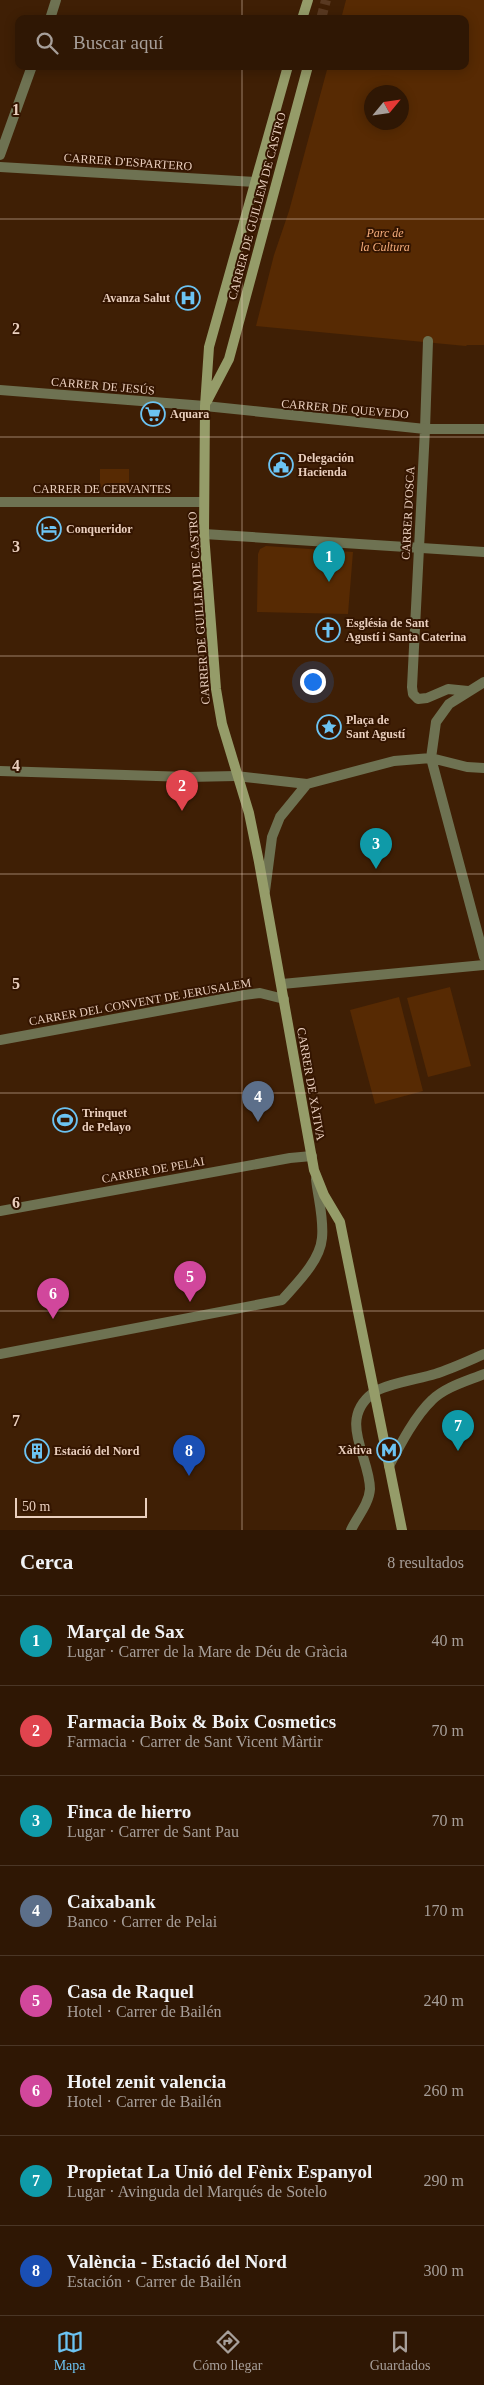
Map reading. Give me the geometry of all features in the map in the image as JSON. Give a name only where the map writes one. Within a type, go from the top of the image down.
[{"type":"main road","points":[[303,15],[308,0]]},
{"type":"main road","name":"CARRER DE GUILLEM DE CASTRO","points":[[236,776],[217,700],[204,534],[204,406],[209,347],[287,70]]},
{"type":"main road","name":"CARRER DE GUILLEM DE CASTRO","points":[[204,406],[229,359],[307,70]]},
{"type":"main road","name":"CARRER DE XÀTIVA","points":[[236,776],[249,813],[265,891],[316,1177],[340,1222],[402,1530]]},
{"type":"street","points":[[51,15],[56,0]]},
{"type":"street","points":[[0,155],[31,70]]},
{"type":"street","name":"CARRER D'ESPARTERO","points":[[0,167],[255,182]]},
{"type":"street","name":"CARRER D'OSCA","points":[[428,341],[412,687],[413,694],[418,699],[427,698],[448,688],[468,691]]},
{"type":"street","name":"CARRER DE JESÚS","points":[[0,390],[204,406]]},
{"type":"street","name":"CARRER DE QUEVEDO","points":[[204,406],[425,429],[484,429]]},
{"type":"street","name":"CARRER DE CERVANTES","points":[[0,502],[204,502]]},
{"type":"street","points":[[204,534],[484,552]]},
{"type":"street","points":[[484,682],[449,704],[436,722],[430,758],[484,958]]},
{"type":"street","points":[[0,771],[188,777],[236,776],[307,784],[394,761],[430,758],[467,767],[484,768]]},
{"type":"street","points":[[265,891],[272,837],[280,817],[307,784]]},
{"type":"street","points":[[282,984],[484,965]]},
{"type":"street","name":"CARRER DEL CONVENT DE JERUSALEM","points":[[0,1040],[244,994],[260,993],[284,999]]},
{"type":"street","name":"CARRER DE PELAI","points":[[0,1211],[283,1159],[312,1156]]},
{"type":"street","points":[[0,1354],[282,1300],[302,1277],[322,1240],[316,1177]]},
{"type":"street","points":[[350,1530],[363,1509],[370,1491],[366,1465],[358,1446],[356,1420],[365,1400],[374,1392],[436,1374],[484,1354]]},
{"type":"street","points":[[389,1466],[418,1417],[432,1400],[445,1390],[484,1374]]},
{"type":"green space","name":"Parc de la Cultura","points":[[346,0],[484,0],[484,345],[466,346],[256,326],[274,255],[289,211],[327,70],[469,70],[469,15],[342,15]]},
{"type":"green space","points":[[100,469],[129,469],[129,488],[100,487]]},
{"type":"green space","points":[[266,546],[353,552],[348,614],[257,612],[258,554],[260,549]]},
{"type":"green space","points":[[450,987],[471,1066],[428,1077],[407,998]]},
{"type":"green space","points":[[399,997],[423,1091],[375,1104],[350,1010]]},
{"type":"tunnel","points":[[322,15],[326,0]]},
{"type":"place","name":"Avanza Salut","points":[[188,298]]},
{"type":"place","name":"Aquara","points":[[153,414]]},
{"type":"place","name":"Delegación Hacienda","points":[[281,465]]},
{"type":"place","name":"Conqueridor","points":[[49,529]]},
{"type":"place","name":"Marçal de Sax","points":[[329,582]]},
{"type":"place","name":"Església de Sant Agustí i Santa Caterina","points":[[328,630]]},
{"type":"place","name":"Plaça de Sant Agustí","points":[[329,727]]},
{"type":"place","name":"Farmacia Boix & Boix Cosmetics","points":[[182,811]]},
{"type":"place","name":"Finca de hierro","points":[[376,869]]},
{"type":"place","name":"Trinquet de Pelayo","points":[[65,1120]]},
{"type":"place","name":"Caixabank","points":[[258,1122]]},
{"type":"place","name":"Casa de Raquel","points":[[190,1302]]},
{"type":"place","name":"Hotel zenit valencia","points":[[53,1319]]},
{"type":"place","name":"Xàtiva","points":[[389,1450]]},
{"type":"place","name":"Estació del Nord","points":[[37,1451]]},
{"type":"place","name":"Propietat La Unió del Fènix Espanyol","points":[[458,1451]]},
{"type":"place","name":"València - Estació del Nord","points":[[189,1476]]}]
